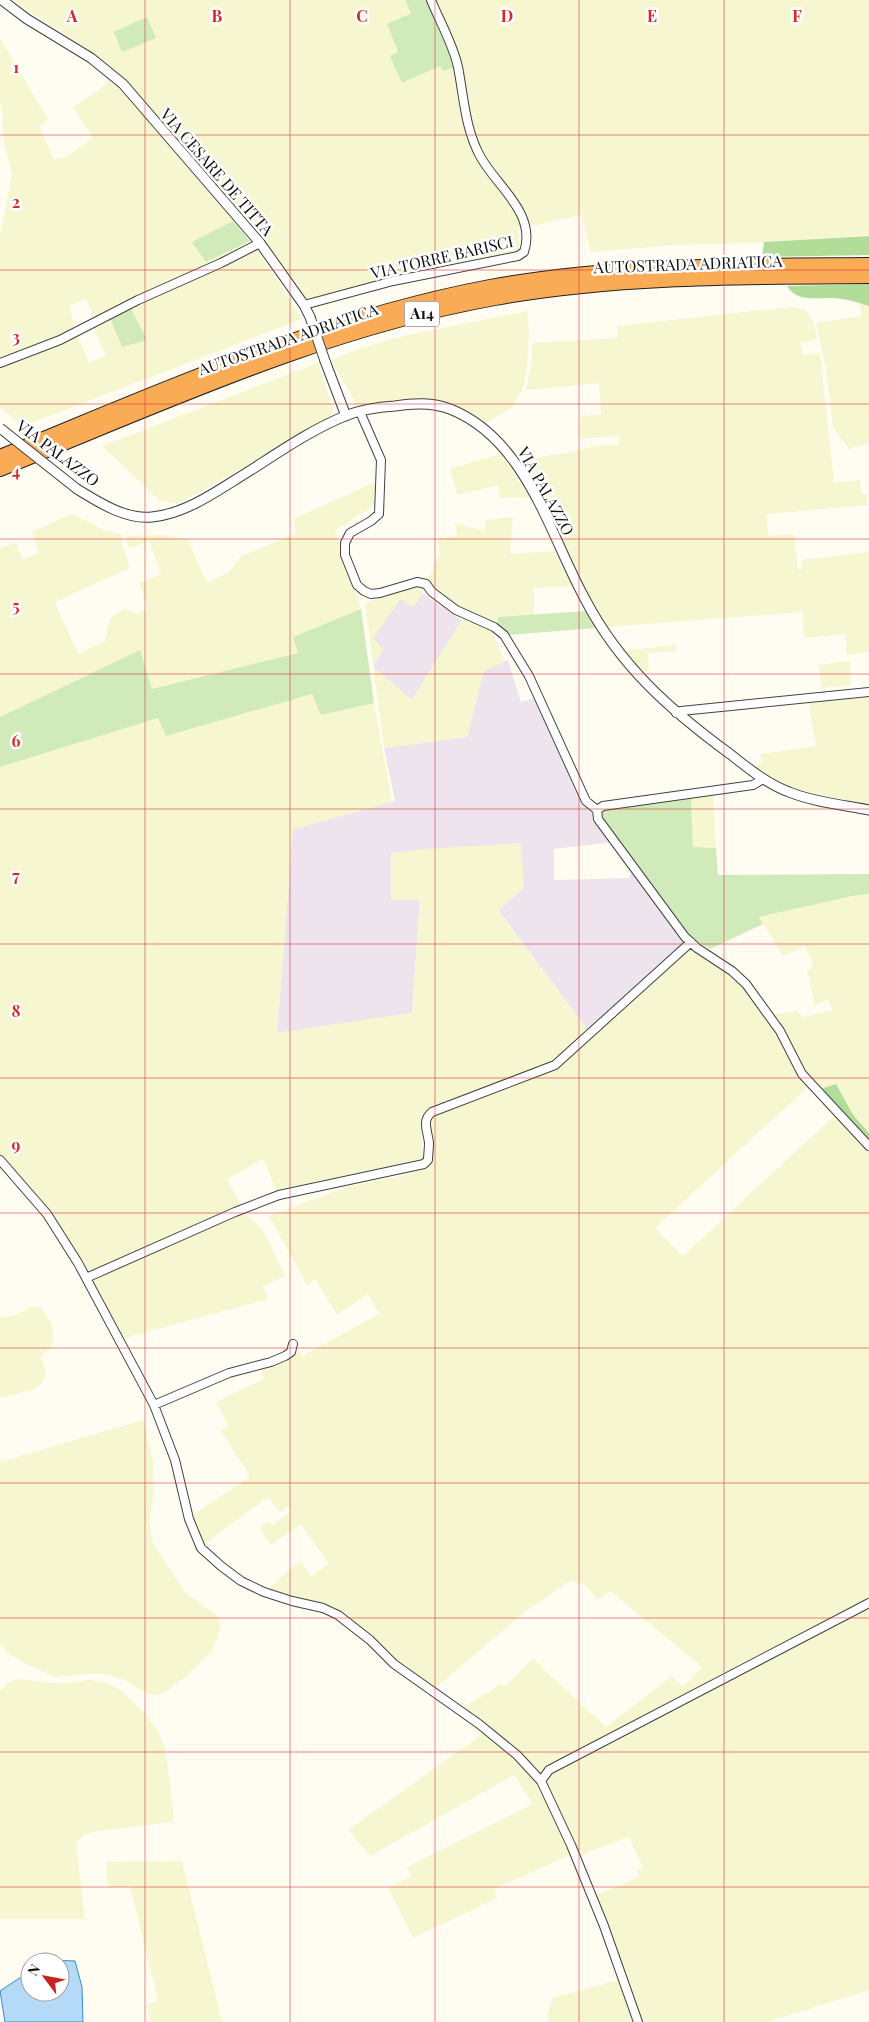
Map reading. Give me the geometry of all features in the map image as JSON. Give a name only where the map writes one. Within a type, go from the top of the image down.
[{"type":"highway","name":"AUTOSTRADA ADRIATICA","points":[[0,457],[295,340],[368,316],[447,296],[528,281],[622,271],[705,267],[869,265]]},
{"type":"highway","name":"AUTOSTRADA ADRIATICA","points":[[0,469],[295,352],[378,325],[452,307],[537,292],[623,282],[716,278],[869,276]]},
{"type":"street","name":"VIA CESARE DE TITTA","points":[[2,0],[27,19],[91,58],[123,84],[260,243],[304,305],[310,317],[346,416]]},
{"type":"street","name":"VIA TORRE BARISCI","points":[[304,305],[393,280],[518,256],[524,252],[526,237],[523,219],[511,198],[480,158],[466,121],[454,56],[431,0]]},
{"type":"street","points":[[0,363],[60,340],[138,300],[221,263],[260,243]]},
{"type":"street","name":"VIA PALAZZO","points":[[0,428],[77,488],[107,506],[136,516],[151,517],[179,510],[206,499],[308,435],[346,416],[380,407],[414,404],[437,405],[451,409],[494,436],[506,449],[528,482],[586,601],[614,646],[641,678],[676,713],[763,779],[789,792],[869,810]]},
{"type":"street","points":[[360,412],[381,460],[381,469],[379,514],[372,522],[350,533],[345,543],[345,555],[357,585],[364,592],[371,594],[417,582],[426,584],[432,592],[456,610],[494,627],[504,635],[529,676],[586,801],[597,810],[598,819],[685,937],[732,971],[746,984],[780,1031],[802,1074],[869,1146]]},
{"type":"street","points":[[676,713],[680,711],[869,692]]},
{"type":"street","points":[[597,810],[602,806],[753,785],[763,779]]},
{"type":"street","points":[[86,1278],[235,1212],[279,1195],[424,1164],[428,1160],[429,1144],[425,1123],[426,1117],[432,1112],[555,1065],[691,942]]},
{"type":"street","points":[[0,1160],[47,1214],[86,1278],[154,1405],[175,1460],[189,1519],[201,1548],[220,1566],[241,1581],[264,1592],[323,1608],[338,1615],[370,1640],[394,1664],[494,1736],[517,1755],[541,1780],[571,1845],[604,1926],[638,2022]]},
{"type":"street","points":[[154,1405],[229,1373],[271,1362],[285,1356],[291,1352],[293,1344]]},
{"type":"street","points":[[541,1780],[549,1770],[869,1603]]},
{"type":"shaded area","points":[[422,593],[462,620],[412,700],[374,668],[373,638],[400,599],[413,607]]},
{"type":"shaded area","points":[[508,660],[521,702],[536,697],[593,809],[614,842],[554,849],[554,880],[629,878],[632,869],[687,943],[590,1033],[498,910],[391,854],[391,899],[420,899],[412,1013],[277,1033],[293,829],[395,801],[384,748],[467,737],[484,670]]},
{"type":"green space","points":[[13,0],[405,0],[411,12],[387,24],[398,52],[390,56],[403,83],[440,66],[435,0],[869,0],[869,235],[752,243],[673,245],[591,252],[581,215],[518,229],[520,252],[457,262],[305,299],[255,229],[118,72],[96,55]]},
{"type":"green space","points":[[405,0],[428,0],[449,46],[456,67],[443,71],[440,66],[402,83],[390,56],[398,52],[387,24],[411,13]]},
{"type":"green space","points":[[147,17],[156,38],[122,52],[114,32]]},
{"type":"green space","points":[[0,38],[48,120],[39,126],[54,160],[68,156],[93,138],[73,108],[113,80],[233,221],[193,242],[206,262],[250,241],[302,319],[23,426],[0,408],[0,236],[12,173],[4,144],[2,107],[0,103]],"holes":[[[86,299],[98,325],[93,327],[106,355],[89,363],[75,328],[69,306]]]},
{"type":"green space","points":[[233,221],[250,241],[206,262],[192,242]]},
{"type":"green space","points":[[869,236],[869,255],[762,257],[764,242]]},
{"type":"green space","points":[[869,284],[869,306],[838,298],[802,297],[796,295],[787,286]]},
{"type":"green space","points":[[860,303],[869,306],[869,443],[849,449],[833,428],[826,369],[816,323],[861,316]]},
{"type":"green space","points":[[130,307],[147,340],[122,347],[110,318]]},
{"type":"green space","points":[[791,307],[806,310],[814,324],[817,340],[801,342],[803,355],[820,354],[834,483],[860,480],[861,493],[866,493],[867,505],[767,514],[768,536],[794,534],[798,570],[802,570],[802,560],[869,552],[869,652],[847,655],[845,634],[804,638],[803,612],[607,627],[586,594],[518,463],[545,456],[569,453],[593,446],[618,445],[619,436],[580,439],[582,416],[601,414],[599,383],[526,390],[532,359],[532,343],[618,338],[617,326]]},
{"type":"green space","points":[[527,311],[529,332],[527,367],[523,388],[513,407],[484,424],[450,403],[429,400],[399,399],[358,407],[331,360],[399,337]]},
{"type":"green space","points":[[318,363],[333,410],[332,415],[316,427],[178,504],[159,500],[102,446]]},
{"type":"green space","points":[[501,454],[529,497],[500,498],[498,485],[457,495],[450,469]]},
{"type":"green space","points":[[377,481],[376,505],[335,530],[361,609],[293,637],[298,653],[152,689],[140,650],[0,717],[0,548],[16,542],[22,559],[39,553],[32,532],[71,514],[107,531],[122,534],[122,544],[130,568],[55,602],[78,654],[105,641],[110,618],[125,609],[137,614],[148,609],[139,583],[161,574],[149,541],[129,548],[126,541],[128,536],[164,535],[188,540],[207,583],[229,572],[241,556],[296,534],[294,519]]},
{"type":"green space","points":[[513,517],[510,554],[554,551],[572,586],[534,588],[534,615],[498,617],[502,630],[450,604],[427,582],[440,553],[437,539],[457,536],[455,523],[484,531],[486,520]]},
{"type":"green space","points":[[418,584],[425,587],[413,607],[400,599],[373,638],[383,650],[374,668],[412,700],[462,620],[491,631],[505,661],[484,671],[467,737],[384,748],[365,603]]},
{"type":"green space","points":[[361,609],[374,703],[321,715],[312,694],[166,736],[158,718],[0,767],[0,717],[140,650],[152,689],[298,653],[293,637]]},
{"type":"green space","points":[[586,611],[596,628],[508,635],[498,624],[498,617]]},
{"type":"green space","points":[[676,645],[676,651],[648,653],[649,671],[639,672],[623,651]]},
{"type":"green space","points":[[850,661],[851,685],[821,688],[819,665]]},
{"type":"green space","points":[[312,694],[321,715],[374,703],[392,802],[293,829],[277,1033],[412,1013],[420,900],[391,900],[391,853],[423,849],[521,843],[524,888],[498,911],[590,1033],[555,1061],[420,1115],[423,1159],[276,1190],[263,1159],[227,1179],[243,1209],[88,1275],[0,1158],[0,767],[158,718],[166,736]]},
{"type":"green space","points":[[869,695],[869,806],[793,788],[771,780],[754,768],[762,762],[760,754],[816,745],[808,701]]},
{"type":"green space","points":[[713,793],[716,848],[693,847],[691,797]]},
{"type":"green space","points":[[691,797],[693,847],[716,848],[718,875],[869,874],[869,894],[759,917],[763,924],[710,949],[690,937],[600,816],[602,809]]},
{"type":"green space","points":[[869,894],[869,1133],[853,1115],[836,1085],[818,1090],[803,1074],[771,1015],[797,1011],[804,1017],[833,1010],[828,1000],[815,1005],[807,971],[813,965],[805,946],[783,956],[759,917]]},
{"type":"green space","points":[[690,945],[738,981],[758,1000],[776,1031],[798,1077],[807,1088],[655,1228],[683,1256],[835,1115],[869,1151],[869,1599],[714,1678],[551,1770],[645,1725],[758,1662],[869,1605],[869,1990],[767,2022],[642,2022],[595,1896],[639,1877],[637,1870],[643,1868],[629,1837],[588,1852],[580,1858],[548,1791],[510,1746],[463,1708],[501,1684],[505,1686],[533,1659],[606,1727],[672,1676],[683,1687],[702,1667],[610,1591],[598,1600],[585,1585],[570,1581],[526,1611],[434,1689],[349,1619],[269,1588],[300,1561],[312,1577],[328,1563],[301,1524],[271,1545],[259,1528],[269,1521],[273,1525],[291,1511],[288,1507],[280,1512],[268,1497],[203,1545],[190,1517],[250,1476],[220,1430],[229,1427],[216,1402],[264,1379],[259,1368],[288,1360],[299,1350],[302,1356],[379,1314],[368,1294],[337,1315],[316,1280],[307,1285],[269,1216],[347,1187],[401,1176],[414,1171],[413,1166],[424,1166],[428,1117],[556,1067]]},
{"type":"green space","points":[[836,1084],[853,1115],[869,1133],[869,1143],[818,1090]]},
{"type":"green space","points":[[242,1213],[262,1230],[285,1276],[263,1286],[268,1299],[121,1339],[90,1279]]},
{"type":"green space","points":[[31,1307],[40,1307],[52,1324],[53,1341],[50,1348],[41,1356],[46,1373],[44,1379],[40,1385],[31,1390],[0,1398],[0,1317],[14,1316]]},
{"type":"green space","points":[[143,1420],[153,1461],[154,1491],[149,1522],[153,1544],[185,1592],[216,1615],[221,1624],[212,1651],[184,1678],[165,1692],[155,1695],[148,1694],[126,1681],[107,1674],[56,1677],[24,1663],[9,1654],[0,1644],[0,1462]]},
{"type":"green space","points":[[18,1679],[54,1683],[72,1683],[88,1680],[107,1683],[121,1690],[149,1718],[159,1733],[166,1751],[174,1818],[172,1822],[98,1831],[83,1835],[76,1844],[85,1919],[0,1919],[0,1690],[7,1683]]},
{"type":"green space","points":[[484,1733],[516,1760],[534,1779],[544,1795],[571,1855],[494,1889],[497,1898],[413,1938],[388,1888],[411,1877],[407,1867],[533,1804],[514,1775],[370,1856],[348,1830]]},
{"type":"green space","points":[[182,1861],[222,2022],[151,2022],[146,2005],[158,2000],[130,1887],[110,1887],[107,1881],[107,1862]]},
{"type":"green space","points":[[622,1979],[636,2022],[549,2022],[547,2016],[553,1998]]},
{"type":"water","points":[[70,1961],[75,1961],[82,1987],[83,2022],[5,2022],[0,1991],[20,1978],[20,2002],[70,2002]]}]
